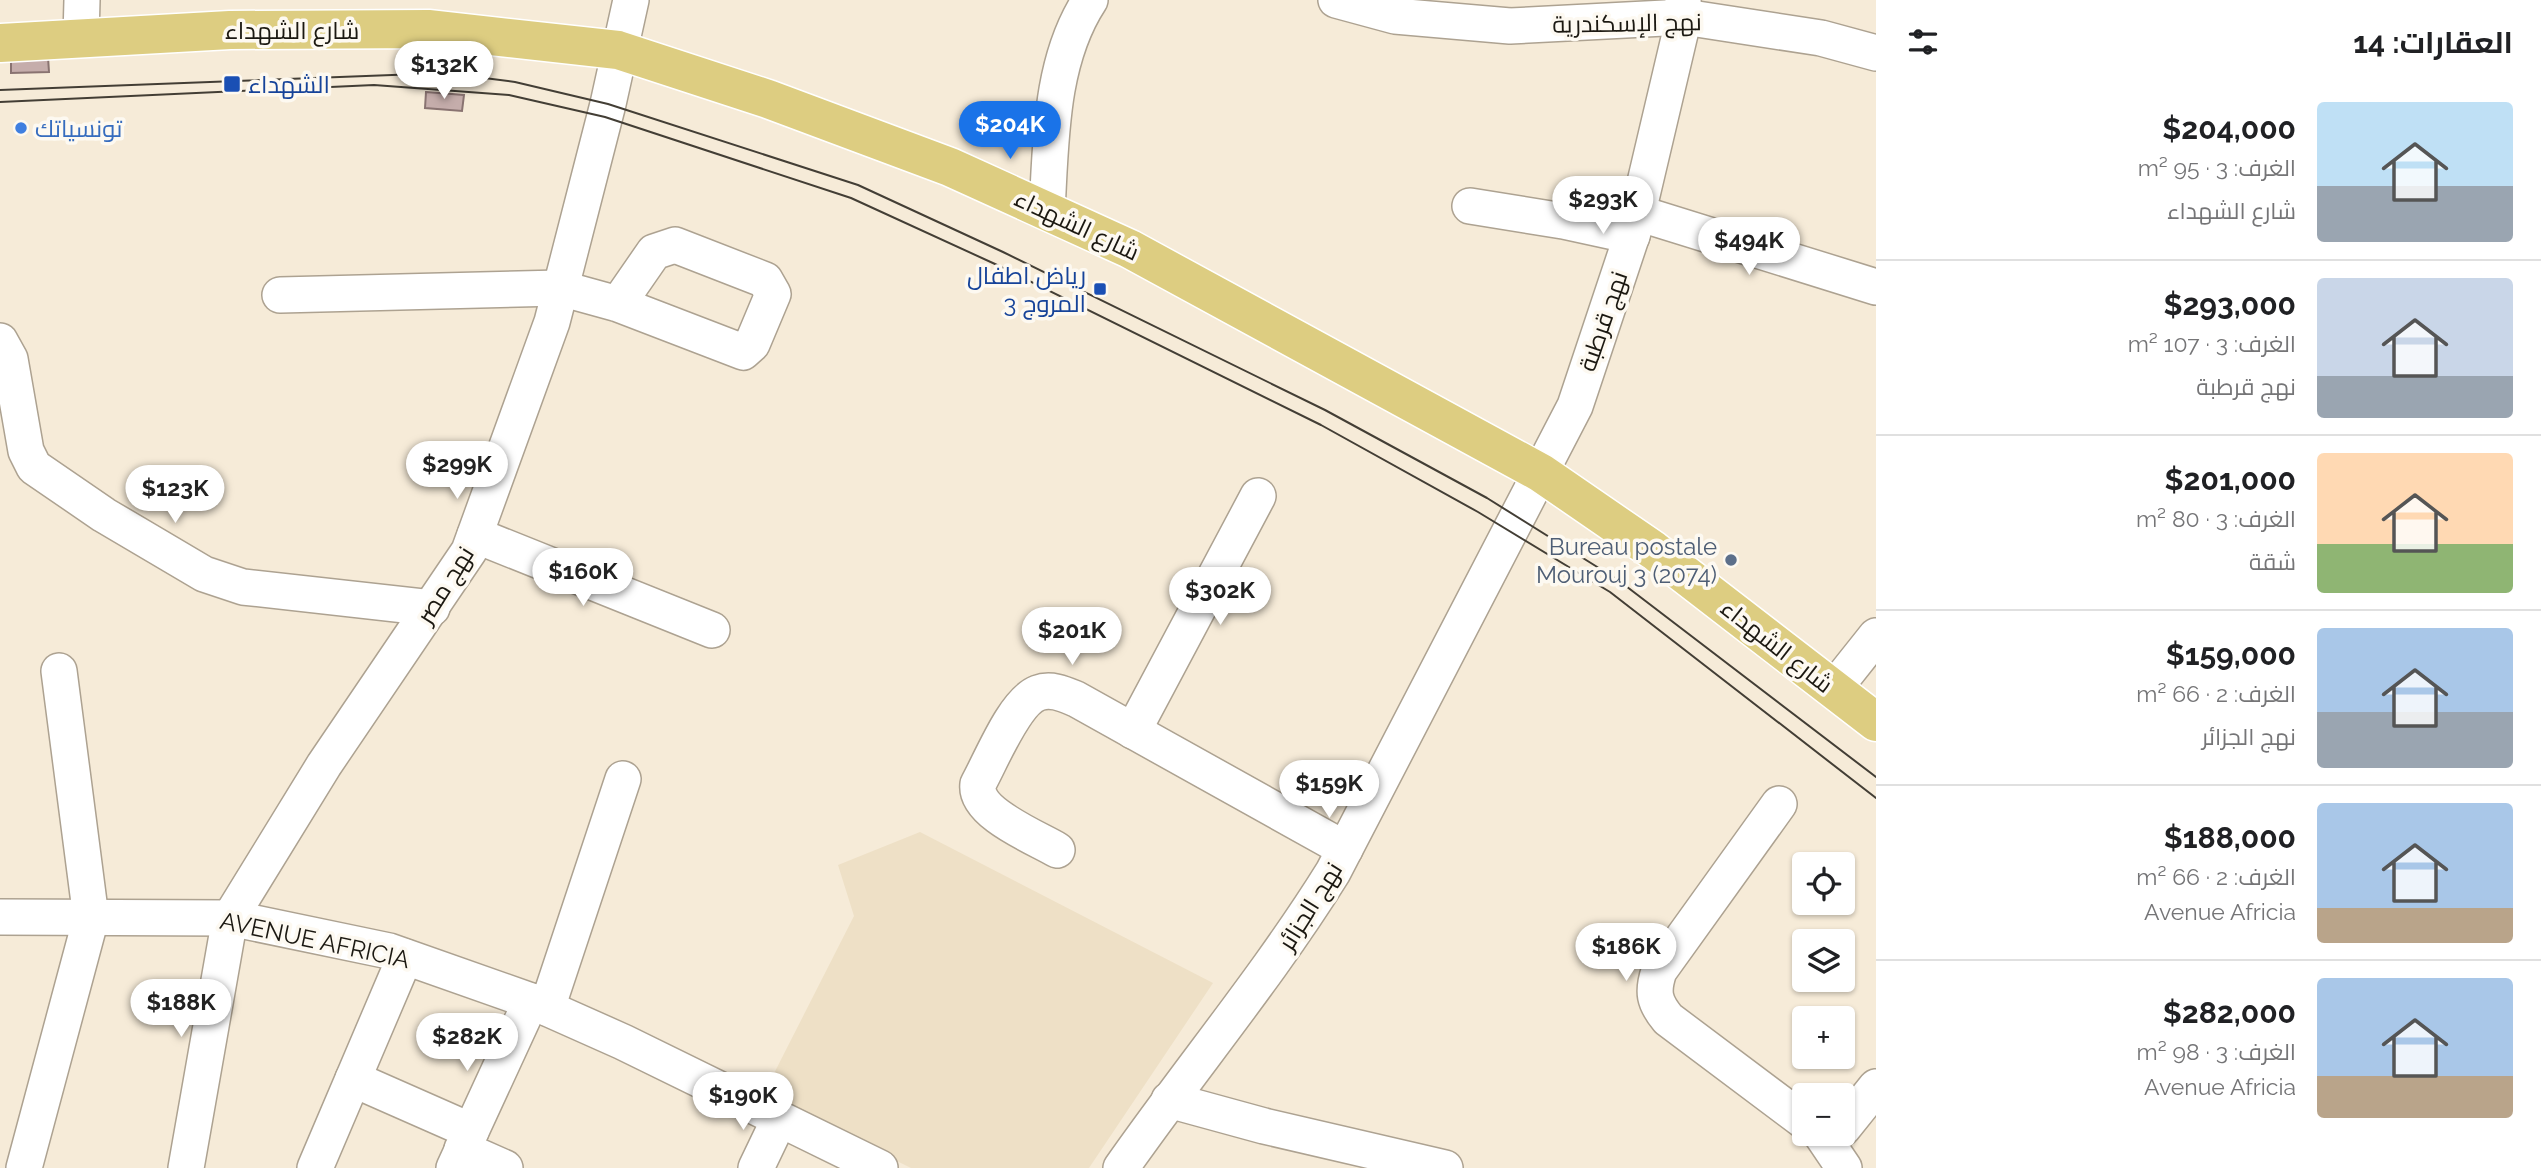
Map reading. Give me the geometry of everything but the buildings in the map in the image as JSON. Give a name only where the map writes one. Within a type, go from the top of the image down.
[{"type":"main road","name":"شارع الشهداء","points":[[0,43],[230,30],[428,29],[618,50],[833,123],[950,167],[1130,249],[1541,473],[1653,550],[1876,722]]},
{"type":"street","points":[[81,37],[82,0]]},
{"type":"street","name":"نهج مصر","points":[[230,918],[324,765],[470,551],[552,322],[608,104],[631,0]]},
{"type":"street","points":[[1047,211],[1057,92],[1067,53],[1090,0]]},
{"type":"street","name":"نهج الإسكندرية","points":[[1336,0],[1395,16],[1510,26],[1683,8],[1821,38],[1876,54]]},
{"type":"street","name":"نهج قرطبة","points":[[1541,473],[1575,407],[1635,224],[1683,8]]},
{"type":"street","points":[[1470,206],[1563,221],[1635,224],[1876,287]]},
{"type":"street","points":[[279,295],[561,288],[618,304]]},
{"type":"street","points":[[0,341],[10,359],[26,451],[34,467],[104,515],[204,574],[243,587],[432,608]]},
{"type":"street","name":"نهج الجزائر","points":[[1121,1168],[1297,929],[1345,849],[1541,473]]},
{"type":"street","points":[[1133,731],[1258,496]]},
{"type":"street","points":[[475,535],[712,630]]},
{"type":"street","points":[[1833,690],[1876,636]]},
{"type":"street","points":[[24,1168],[91,918],[59,671]]},
{"type":"street","points":[[1057,850],[987,808],[977,793],[978,784],[1018,711],[1038,693],[1060,693],[1345,849]]},
{"type":"street","points":[[462,1149],[539,1004],[623,779]]},
{"type":"street","points":[[1779,804],[1659,971],[1653,989],[1657,1005],[1668,1019],[1792,1112]]},
{"type":"street","name":"AVENUE AFRICIA","points":[[0,917],[230,918],[405,957],[539,1004],[880,1168]]},
{"type":"street","points":[[186,1168],[230,918]]},
{"type":"street","points":[[315,1168],[405,957]]},
{"type":"street","points":[[353,1079],[462,1149],[505,1168]]},
{"type":"street","points":[[1855,1115],[1876,1087]]},
{"type":"street","points":[[1169,1100],[1264,1126],[1446,1168]]},
{"type":"street","points":[[757,1168],[779,1120]]},
{"type":"shaded area","points":[[920,832],[1213,983],[1089,1168],[911,1168],[763,1095],[854,916],[838,865]]},
{"type":"tram line","points":[[0,90],[445,73],[515,82],[608,104],[858,185],[1003,252],[1325,410],[1487,498],[1618,580],[1876,777]]},
{"type":"tram line","points":[[0,102],[374,85],[509,95],[605,117],[851,198],[995,264],[1321,425],[1478,512],[1610,592],[1876,798]]},
{"type":"place","name":"الشهداء","points":[[232,84]]},
{"type":"place","name":"تونسياتك","points":[[21,128]]},
{"type":"place","name":"رياض اطفال المروج 3","points":[[1100,289]]},
{"type":"place","name":"Bureau postale Mourouj 3 (2074)","points":[[1731,560]]}]
